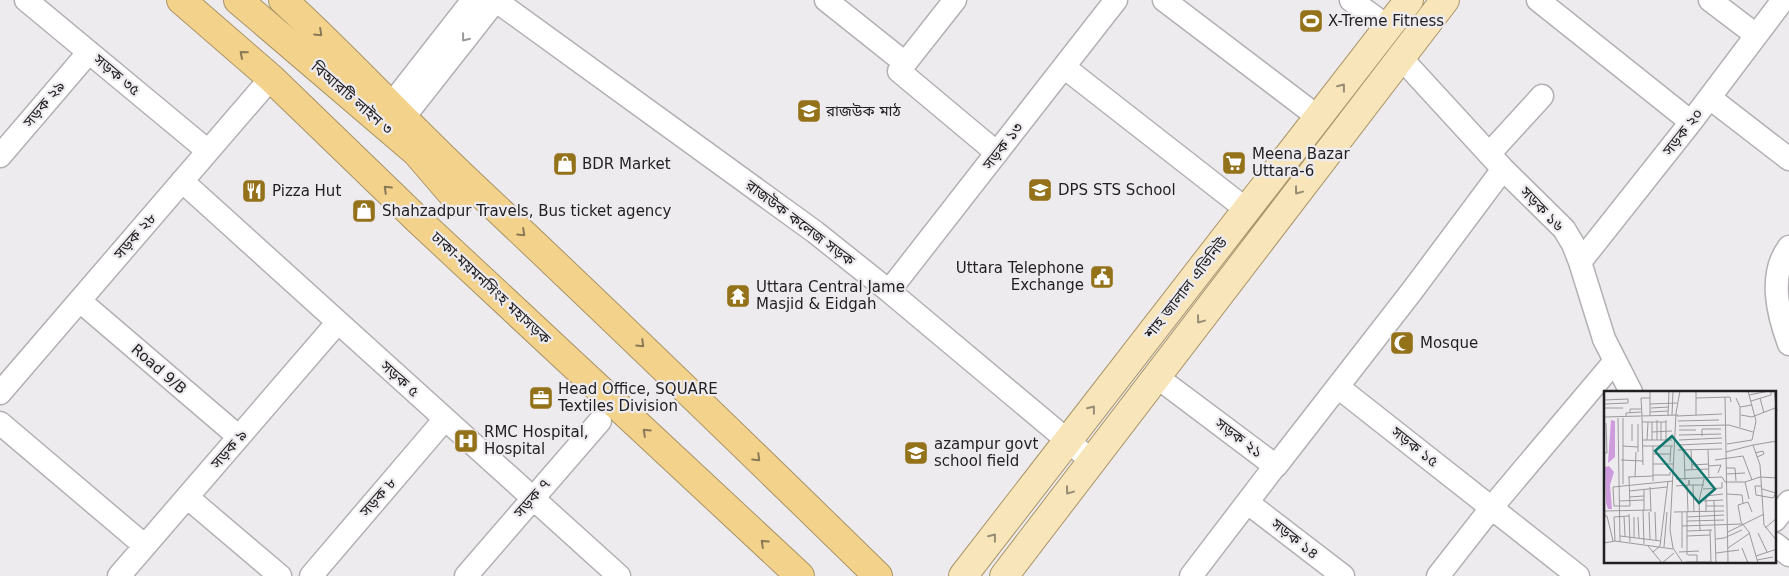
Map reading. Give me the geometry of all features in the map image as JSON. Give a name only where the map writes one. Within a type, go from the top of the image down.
[{"type":"highway","name":"ঢাকা-ময়মনসিংহ মহাসড়ক","points":[[182,0],[270,78],[418,220],[800,576]]},
{"type":"highway","name":"বিআরটি লাইন ৩","points":[[238,0],[470,198]]},
{"type":"highway","points":[[283,0],[322,35],[396,110],[470,198],[621,325],[878,576]]},
{"type":"main road","name":"শাহ জালাল এভিনিউ","points":[[963,576],[1409,0]]},
{"type":"main road","name":"শাহ জালাল এভিনিউ","points":[[1004,576],[1445,0]]},
{"type":"street","name":"সড়ক ৩৫","points":[[26,0],[208,151]]},
{"type":"street","points":[[396,110],[397,97],[473,0]]},
{"type":"street","points":[[396,110],[495,0]]},
{"type":"street","name":"রাজউক কলেজ সড়ক","points":[[495,0],[815,232],[1092,462]]},
{"type":"street","points":[[826,0],[905,62]]},
{"type":"street","points":[[955,0],[898,71],[997,153]]},
{"type":"street","name":"সড়ক ১৩","points":[[889,292],[1116,0]]},
{"type":"street","points":[[1164,0],[1318,117]]},
{"type":"street","points":[[1351,0],[1388,27]]},
{"type":"street","points":[[1538,0],[1691,122]]},
{"type":"street","points":[[1710,0],[1756,34]]},
{"type":"street","name":"সড়ক ২০","points":[[1580,262],[1710,98],[1783,0]]},
{"type":"street","name":"সড়ক ২৯","points":[[0,156],[89,52]]},
{"type":"street","name":"সড়ক ১৬","points":[[1401,58],[1496,161],[1564,229],[1573,244],[1580,262],[1604,339],[1630,391]]},
{"type":"street","points":[[1064,67],[1246,210]]},
{"type":"street","name":"সড়ক ২৮","points":[[0,393],[270,78]]},
{"type":"street","name":"সড়ক ২১","points":[[1156,377],[1276,466],[1412,291],[1496,161],[1542,96]]},
{"type":"street","points":[[1710,98],[1789,159]]},
{"type":"street","name":"সড়ক ৫","points":[[182,181],[619,576]]},
{"type":"street","points":[[1786,252],[1778,276],[1777,299],[1782,324],[1789,344]]},
{"type":"street","name":"Road 9/B","points":[[80,300],[239,437]]},
{"type":"street","name":"সড়ক ৯","points":[[119,576],[338,322]]},
{"type":"street","points":[[1438,576],[1492,507],[1615,361]]},
{"type":"street","name":"সড়ক ১৫","points":[[1338,387],[1578,576]]},
{"type":"street","name":"সড়ক ২১","points":[[1180,394],[1275,466],[1191,576]]},
{"type":"street","name":"সড়ক ৮","points":[[310,576],[445,419]]},
{"type":"street","name":"সড়ক ৭","points":[[466,576],[600,421]]},
{"type":"street","points":[[0,423],[145,546]]},
{"type":"street","points":[[187,497],[277,575]]},
{"type":"street","points":[[1776,519],[1789,502]]},
{"type":"street","name":"সড়ক ১৪","points":[[1248,503],[1343,576]]},
{"type":"street","points":[[1776,545],[1789,555]]},
{"type":"place","name":"X-Treme Fitness","points":[[1311,21]]},
{"type":"place","name":"রাজউক মাঠ","points":[[809,111]]},
{"type":"place","name":"Meena Bazar Uttara-6","points":[[1234,163]]},
{"type":"place","name":"BDR Market","points":[[565,164]]},
{"type":"place","name":"DPS STS School","points":[[1040,190]]},
{"type":"place","name":"Pizza Hut","points":[[254,191]]},
{"type":"place","name":"Shahzadpur Travels, Bus ticket agency","points":[[364,211]]},
{"type":"place","name":"Uttara Telephone Exchange","points":[[1102,277]]},
{"type":"place","name":"Uttara Central Jame Masjid & Eidgah","points":[[738,296]]},
{"type":"place","name":"Mosque","points":[[1402,343]]},
{"type":"place","name":"Head Office, SQUARE Textiles Division","points":[[541,398]]},
{"type":"place","name":"RMC Hospital, Hospital","points":[[466,441]]},
{"type":"place","name":"azampur govt school field","points":[[916,453]]}]
